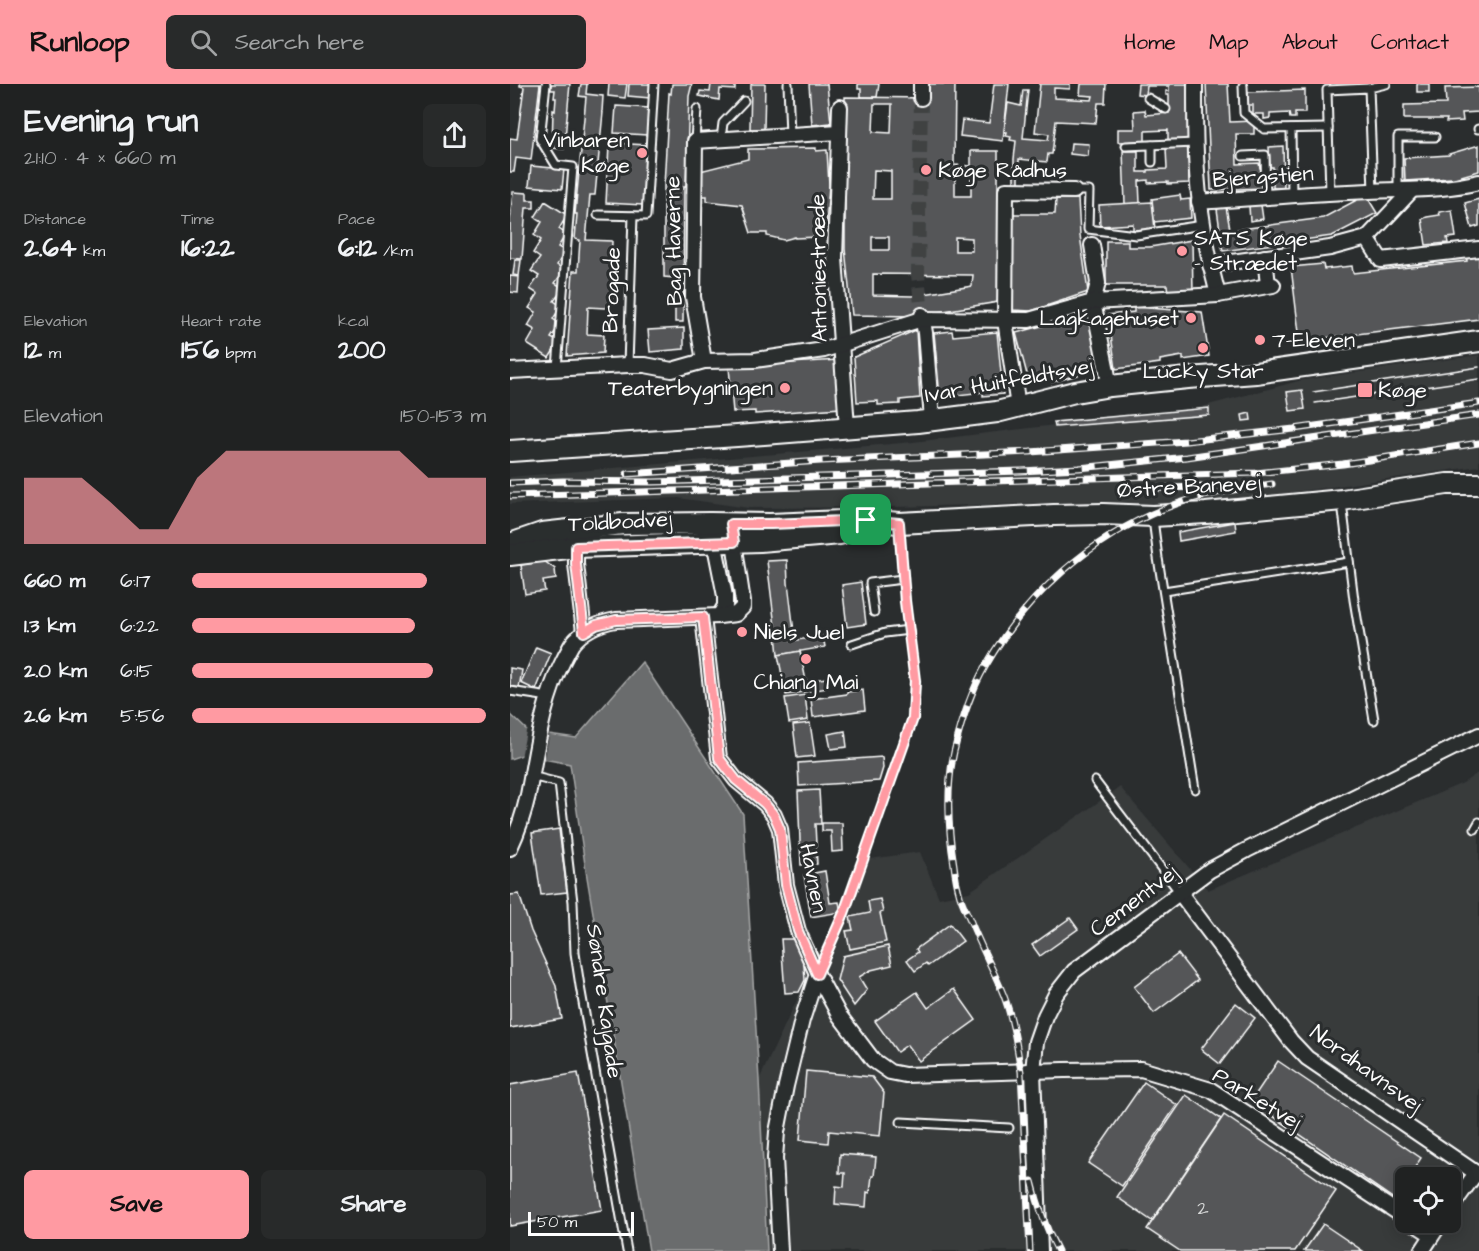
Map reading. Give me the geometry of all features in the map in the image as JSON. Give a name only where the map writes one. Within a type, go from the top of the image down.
[{"type":"street","points":[[1195,84],[1193,108],[1199,202],[1209,260],[1218,295]]},
{"type":"street","name":"Antoniestræde","points":[[840,107],[835,258],[847,427]]},
{"type":"street","points":[[694,141],[839,132]]},
{"type":"street","name":"Bag Haverne","points":[[694,141],[693,297],[704,361]]},
{"type":"street","name":"Bjergstien","points":[[1199,202],[1461,187],[1479,182]]},
{"type":"street","points":[[1018,407],[1005,320],[1006,190],[1074,191]]},
{"type":"street","points":[[1209,260],[1265,257],[1330,248],[1367,238],[1405,190]]},
{"type":"street","points":[[1367,238],[1381,260],[1479,249]]},
{"type":"street","points":[[1092,245],[1098,283],[1094,302],[1110,386]]},
{"type":"street","points":[[510,371],[628,365],[645,365],[672,370],[704,361],[755,360],[824,350],[922,317],[1029,320],[1094,302],[1218,295],[1270,285],[1265,257]]},
{"type":"street","points":[[922,317],[932,420]]},
{"type":"street","name":"Ivar Huitfeldtsvej","points":[[510,451],[932,420],[997,412],[1075,392],[1110,386],[1256,373],[1479,341]]},
{"type":"street","name":"Østre Banevej","points":[[722,532],[760,541],[849,533],[899,523],[1054,515],[1153,516],[1206,513],[1342,500],[1447,484],[1479,484]]},
{"type":"street","name":"Toldbodvej","points":[[510,544],[542,533],[623,524],[722,532]]},
{"type":"street","points":[[719,616],[725,606],[722,532]]},
{"type":"street","points":[[510,848],[524,812],[541,723],[555,676],[572,644],[584,632],[596,625],[616,620],[736,614],[743,608],[743,595],[722,532]]},
{"type":"street","name":"Toldbodvej","points":[[510,555],[722,532]]},
{"type":"street","points":[[576,547],[584,632]]},
{"type":"street","name":"Havnen","points":[[703,617],[719,758],[736,780],[765,804],[774,815],[780,829],[786,885],[798,931],[839,1015],[873,1060],[890,1072],[905,1075],[1033,1071]]},
{"type":"street","name":"Cementvej","points":[[1040,1251],[1033,1071],[1036,1042],[1056,994],[1074,971],[1210,870],[1479,735]]},
{"type":"street","name":"Nordhavnsvej","points":[[1180,893],[1291,1041],[1307,1058],[1478,1174]]},
{"type":"street","points":[[780,1251],[775,1158],[777,1132],[802,1020],[817,974]]},
{"type":"street","name":"Parketvej","points":[[1033,1071],[1141,1069],[1211,1090],[1395,1211]]},
{"type":"street","points":[[1461,1195],[1478,1174]]},
{"type":"street","points":[[1422,1251],[1432,1235],[1429,1233]]},
{"type":"lane","points":[[546,84],[540,139],[556,165],[573,167],[558,368]]},
{"type":"lane","name":"Brogade","points":[[598,214],[646,216],[654,84]]},
{"type":"lane","points":[[788,84],[789,135]]},
{"type":"lane","points":[[1330,193],[1327,90],[1369,88],[1386,84]]},
{"type":"lane","points":[[1243,86],[1244,112],[1264,129],[1328,128]]},
{"type":"lane","points":[[1369,88],[1373,191]]},
{"type":"lane","points":[[1148,98],[1166,109]]},
{"type":"lane","points":[[721,139],[723,123],[744,101]]},
{"type":"lane","points":[[694,141],[697,109]]},
{"type":"lane","points":[[1291,129],[1292,195]]},
{"type":"lane","points":[[1405,190],[1398,137],[1435,137]]},
{"type":"lane","points":[[1126,146],[1195,143]]},
{"type":"lane","points":[[1152,145],[1152,162]]},
{"type":"lane","points":[[1243,156],[1265,155],[1266,197]]},
{"type":"lane","points":[[1074,191],[1089,191],[1088,229],[1136,235],[1203,225]]},
{"type":"lane","name":"Brogade","points":[[628,365],[633,216]]},
{"type":"lane","points":[[1342,500],[1349,562],[1374,720]]},
{"type":"lane","points":[[1153,516],[1195,789]]},
{"type":"lane","points":[[817,974],[844,913],[913,718],[915,681],[899,523]]},
{"type":"lane","points":[[1164,591],[1349,562]]},
{"type":"lane","points":[[874,612],[870,583],[903,579]]},
{"type":"lane","points":[[852,644],[885,633],[909,630]]},
{"type":"lane","points":[[510,691],[549,697]]},
{"type":"lane","name":"Søndre Kajgade","points":[[532,773],[559,783],[573,902],[575,953],[627,1251]]},
{"type":"lane","points":[[1095,781],[1180,893]]},
{"type":"lane","points":[[900,1122],[1009,1128]]},
{"type":"shaded area","points":[[1479,355],[1479,466],[1186,506],[1099,502],[749,508],[678,498],[510,504],[510,477],[913,442],[1197,408],[1302,380]]},
{"type":"shaded area","points":[[642,662],[743,814],[767,1251],[649,1251],[570,764],[522,755],[510,759],[510,714],[528,731],[576,738]]},
{"type":"shaded area","points":[[1479,772],[1479,1251],[767,1251],[759,1080],[840,908],[855,861],[920,852],[939,898],[969,892],[1120,787],[1208,890],[1463,783]]},
{"type":"pier","points":[[527,726],[550,731],[544,762],[521,758]]},
{"type":"building","points":[[520,84],[540,84],[531,160],[516,158],[514,172],[510,172],[510,138],[517,139],[524,87]]},
{"type":"building","points":[[551,84],[570,84],[564,149],[552,148],[553,110],[555,111],[556,98],[554,98],[555,90],[551,90]]},
{"type":"building","points":[[581,84],[587,84],[586,94],[603,96],[595,195],[590,195],[586,240],[612,241],[611,266],[618,266],[617,298],[605,308],[588,307],[587,334],[604,335],[603,353],[567,356],[573,271],[578,271],[580,240],[575,239],[577,214],[575,214],[586,97],[579,96]]},
{"type":"building","points":[[609,84],[627,84],[625,98],[608,96]]},
{"type":"building","points":[[629,84],[652,84],[650,98],[628,96]]},
{"type":"building","points":[[672,84],[692,84],[689,96],[686,186],[684,186],[683,322],[675,322],[675,278],[664,277],[664,186],[669,93],[671,94]]},
{"type":"building","points":[[711,84],[735,84],[735,90],[720,89],[719,100],[699,96],[700,91],[710,92]]},
{"type":"building","points":[[751,84],[765,84],[764,129],[750,129]]},
{"type":"building","points":[[809,84],[827,84],[831,123],[812,125]]},
{"type":"building","points":[[858,84],[879,84],[877,97],[861,97]]},
{"type":"building","points":[[929,84],[955,84],[954,165],[971,166],[971,151],[998,151],[998,302],[913,316],[852,315],[845,249],[845,97],[929,98]],"holes":[[[874,104],[892,104],[891,133],[873,132]],[[874,170],[891,171],[891,199],[873,199]],[[955,170],[971,171],[971,196],[955,196]],[[872,237],[889,237],[889,250],[872,250]],[[955,237],[972,238],[972,251],[955,251]],[[873,274],[973,275],[972,286],[912,296],[873,295]]]},
{"type":"building","points":[[994,84],[1009,84],[1003,141],[960,136],[962,120],[989,123]]},
{"type":"building","points":[[1040,84],[1070,84],[1070,89],[1054,88],[1054,98],[1092,100],[1093,96],[1080,95],[1081,84],[1106,84],[1105,103],[1098,103],[1096,123],[1056,121],[1052,154],[1048,154],[1047,162],[1019,159],[1019,183],[1014,183],[1016,141],[1010,140],[1011,137],[1006,136],[1007,132],[1004,132],[1008,103],[1021,106],[1023,90],[1028,90],[1023,138],[1048,140],[1049,134],[1035,132]]},
{"type":"building","points":[[1138,84],[1189,84],[1188,141],[1168,141],[1168,130],[1145,131],[1145,141],[1118,142],[1118,129],[1135,129],[1134,111],[1145,110],[1146,115],[1169,113],[1169,95],[1166,95],[1166,91],[1169,91],[1169,86],[1147,86],[1146,95],[1137,94]]},
{"type":"building","points":[[1206,84],[1228,84],[1230,122],[1254,121],[1254,134],[1236,134],[1237,164],[1259,163],[1260,168],[1264,168],[1264,188],[1211,190]]},
{"type":"building","points":[[1417,84],[1429,84],[1429,92],[1417,92]]},
{"type":"building","points":[[1479,87],[1479,112],[1462,113],[1463,121],[1404,119],[1404,105],[1446,104],[1445,88]]},
{"type":"building","points":[[1305,90],[1305,113],[1295,113],[1295,118],[1290,118],[1289,113],[1270,114],[1270,118],[1264,119],[1264,114],[1253,114],[1253,105],[1248,105],[1248,92]]},
{"type":"building","points":[[616,106],[649,108],[647,135],[614,133]]},
{"type":"building","points":[[611,143],[648,145],[643,205],[606,203],[609,145]]},
{"type":"building","points":[[1071,143],[1089,144],[1088,156],[1070,154]]},
{"type":"building","points":[[1479,145],[1479,171],[1451,179],[1405,181],[1404,158],[1449,155]]},
{"type":"building","points":[[1283,146],[1284,188],[1273,188],[1273,167],[1270,167],[1269,147]]},
{"type":"building","points":[[1188,147],[1189,183],[1168,184],[1168,182],[1139,181],[1140,203],[1125,204],[1123,151],[1138,151],[1138,172],[1148,172],[1148,170],[1167,169],[1166,148]]},
{"type":"building","points":[[816,148],[816,151],[827,150],[829,185],[826,226],[818,229],[818,237],[795,237],[784,240],[767,236],[767,233],[751,233],[742,205],[707,201],[707,196],[700,196],[700,171],[748,159],[748,149]]},
{"type":"building","points":[[531,166],[564,169],[562,189],[529,186]]},
{"type":"building","points":[[513,192],[527,193],[527,200],[534,200],[534,208],[526,208],[522,259],[510,258]]},
{"type":"building","points":[[1180,195],[1181,200],[1190,199],[1191,218],[1154,222],[1152,199]]},
{"type":"building","points":[[1366,195],[1377,213],[1332,236],[1223,251],[1219,232],[1323,218]]},
{"type":"building","points":[[1056,199],[1078,199],[1080,235],[1088,292],[1031,311],[1012,310],[1013,214],[1055,214]]},
{"type":"building","points":[[1479,199],[1479,226],[1472,228],[1465,203]]},
{"type":"building","points":[[545,201],[567,215],[559,229],[566,234],[558,247],[565,251],[557,265],[564,270],[555,283],[563,288],[554,301],[561,306],[553,319],[560,324],[551,338],[559,342],[549,358],[527,344],[535,330],[528,326],[536,312],[529,308],[538,294],[530,289],[539,276],[531,271],[540,258],[533,253],[541,240],[534,235],[542,222],[535,217]]},
{"type":"building","points":[[1152,202],[1155,229],[1133,230],[1133,224],[1100,226],[1099,205]]},
{"type":"building","points":[[1261,205],[1263,219],[1250,221],[1249,206]]},
{"type":"building","points":[[1226,207],[1230,229],[1220,230],[1217,209]]},
{"type":"building","points":[[1452,210],[1456,237],[1447,238],[1448,243],[1426,245],[1422,219],[1440,215],[1439,212]]},
{"type":"building","points":[[1192,240],[1193,293],[1168,293],[1167,285],[1106,285],[1106,241],[1128,241],[1128,247],[1150,247]]},
{"type":"building","points":[[1479,251],[1479,319],[1300,341],[1291,267],[1323,264],[1324,269],[1352,266],[1353,273],[1467,261],[1466,253]]},
{"type":"building","points":[[515,260],[521,260],[519,276],[513,275]]},
{"type":"building","points":[[510,276],[519,277],[518,293],[510,292]]},
{"type":"building","points":[[1134,307],[1202,312],[1209,356],[1183,360],[1183,356],[1160,360],[1160,363],[1116,369],[1108,315],[1134,312]]},
{"type":"building","points":[[1089,313],[1102,364],[1076,371],[1078,375],[1052,382],[1051,377],[1029,382],[1016,333]]},
{"type":"building","points":[[684,328],[684,349],[650,352],[648,330]]},
{"type":"building","points":[[916,330],[920,398],[900,400],[900,404],[878,405],[878,401],[857,402],[854,357]]},
{"type":"building","points":[[952,331],[953,336],[997,332],[1003,394],[983,396],[983,392],[940,397],[934,333]]},
{"type":"building","name":"Teaterbygningen","points":[[838,360],[841,408],[755,414],[755,411],[733,412],[729,367]]},
{"type":"building","points":[[1302,390],[1305,409],[1290,411],[1287,392]]},
{"type":"building","points":[[1209,408],[1209,415],[1055,427],[1054,422]]},
{"type":"building","points":[[1250,413],[1251,420],[1243,421],[1242,415]]},
{"type":"building","points":[[1235,522],[1236,531],[1179,541],[1178,532]]},
{"type":"building","points":[[787,560],[794,632],[776,635],[767,561]]},
{"type":"building","points":[[544,561],[555,569],[556,579],[543,581],[545,591],[525,594],[521,565]]},
{"type":"building","points":[[861,582],[866,624],[847,627],[842,585]]},
{"type":"building","points":[[790,633],[791,641],[823,636],[825,647],[778,655],[776,635]]},
{"type":"building","points":[[536,647],[551,653],[536,690],[521,683]]},
{"type":"building","points":[[800,651],[806,681],[826,678],[828,688],[786,695],[778,655]]},
{"type":"building","points":[[510,668],[522,670],[519,688],[510,686]]},
{"type":"building","points":[[863,690],[865,710],[813,717],[811,699]]},
{"type":"building","points":[[805,695],[808,720],[789,723],[785,698]]},
{"type":"building","points":[[810,723],[815,756],[797,758],[793,725]]},
{"type":"building","points":[[845,731],[847,747],[831,749],[828,734]]},
{"type":"building","points":[[882,757],[883,768],[879,781],[799,786],[798,763]]},
{"type":"building","points":[[819,790],[821,824],[815,824],[817,864],[801,865],[798,791]]},
{"type":"building","points":[[822,823],[842,823],[843,851],[832,852],[831,831],[822,831]]},
{"type":"building","points":[[559,829],[567,892],[541,895],[532,833]]},
{"type":"building","points":[[825,871],[830,903],[839,902],[841,912],[811,917],[804,875]]},
{"type":"building","points":[[519,894],[531,931],[556,986],[562,1019],[510,1028],[510,895]]},
{"type":"building","points":[[880,899],[883,912],[880,913],[886,942],[850,949],[846,931],[853,930],[850,917],[870,913],[868,901]]},
{"type":"building","points":[[1070,918],[1078,929],[1040,956],[1032,945]]},
{"type":"building","points":[[950,924],[963,941],[928,966],[926,963],[915,971],[907,960],[918,952],[916,949]]},
{"type":"building","points":[[781,939],[796,939],[803,952],[805,980],[799,992],[785,993]]},
{"type":"building","points":[[888,946],[892,965],[871,970],[859,977],[867,990],[854,1006],[837,980],[843,956]]},
{"type":"building","points":[[1178,954],[1198,980],[1154,1013],[1134,987]]},
{"type":"building","points":[[954,989],[976,1020],[919,1061],[907,1045],[897,1052],[875,1021],[917,992],[928,1008]]},
{"type":"building","points":[[1236,1003],[1255,1018],[1220,1064],[1201,1049]]},
{"type":"building","points":[[1278,1061],[1421,1158],[1415,1167],[1395,1167],[1394,1199],[1251,1101]]},
{"type":"building","points":[[806,1071],[872,1077],[884,1093],[880,1136],[829,1131],[828,1143],[800,1140]]},
{"type":"building","points":[[578,1073],[602,1210],[510,1226],[510,1085]]},
{"type":"building","points":[[1144,1082],[1177,1105],[1122,1186],[1088,1163]]},
{"type":"building","points":[[1186,1095],[1221,1119],[1152,1221],[1117,1197]]},
{"type":"building","points":[[1224,1115],[1336,1191],[1295,1251],[1180,1251],[1147,1229]]},
{"type":"building","points":[[840,1154],[876,1157],[870,1193],[867,1192],[866,1207],[835,1204],[836,1186],[844,1187],[845,1173],[839,1173]]},
{"type":"building","points":[[1323,1224],[1363,1251],[1304,1251]]},
{"type":"tunnel","points":[[921,98],[918,274],[922,315]]},
{"type":"tram line","points":[[1313,392],[1479,367]]},
{"type":"tram line","points":[[1315,403],[1479,379]]},
{"type":"railway","points":[[627,474],[1186,441],[1294,429],[1479,403]]},
{"type":"railway","points":[[510,483],[653,482],[1079,468],[1187,457],[1479,415]]},
{"type":"railway","points":[[510,496],[1256,473],[1343,464],[1479,443]]},
{"type":"railway","points":[[1030,1251],[1021,1072],[1014,1033],[1004,996],[960,896],[952,851],[949,823],[950,780],[954,752],[963,719],[985,667],[1019,616],[1062,572],[1086,553],[1138,521],[1179,503],[1218,493],[1272,484]]},
{"type":"railway","points":[[1129,489],[1202,487]]},
{"type":"railway","points":[[1032,1181],[1043,1217],[1058,1251]]},
{"type":"place","name":"Vinbaren Køge","points":[[642,153]]},
{"type":"place","name":"Køge Rådhus","points":[[926,170]]},
{"type":"place","name":"SATS Køge - Strædet","points":[[1182,251]]},
{"type":"place","name":"Lagkagehuset","points":[[1191,318]]},
{"type":"place","name":"7-Eleven","points":[[1260,340]]},
{"type":"place","name":"Lucky Star","points":[[1203,348]]},
{"type":"place","name":"Teaterbygningen","points":[[785,388]]},
{"type":"place","name":"Køge","points":[[1365,390]]},
{"type":"place","name":"Niels Juel","points":[[742,632]]},
{"type":"place","name":"Chiang Mai","points":[[806,659]]},
{"type":"route","points":[[866,520],[899,523],[905,601],[915,681],[913,718],[844,913],[817,974],[798,931],[786,885],[780,829],[774,815],[765,804],[736,780],[719,758],[703,617],[616,620],[596,625],[584,632],[576,547],[734,542],[731,524],[866,520]]}]
